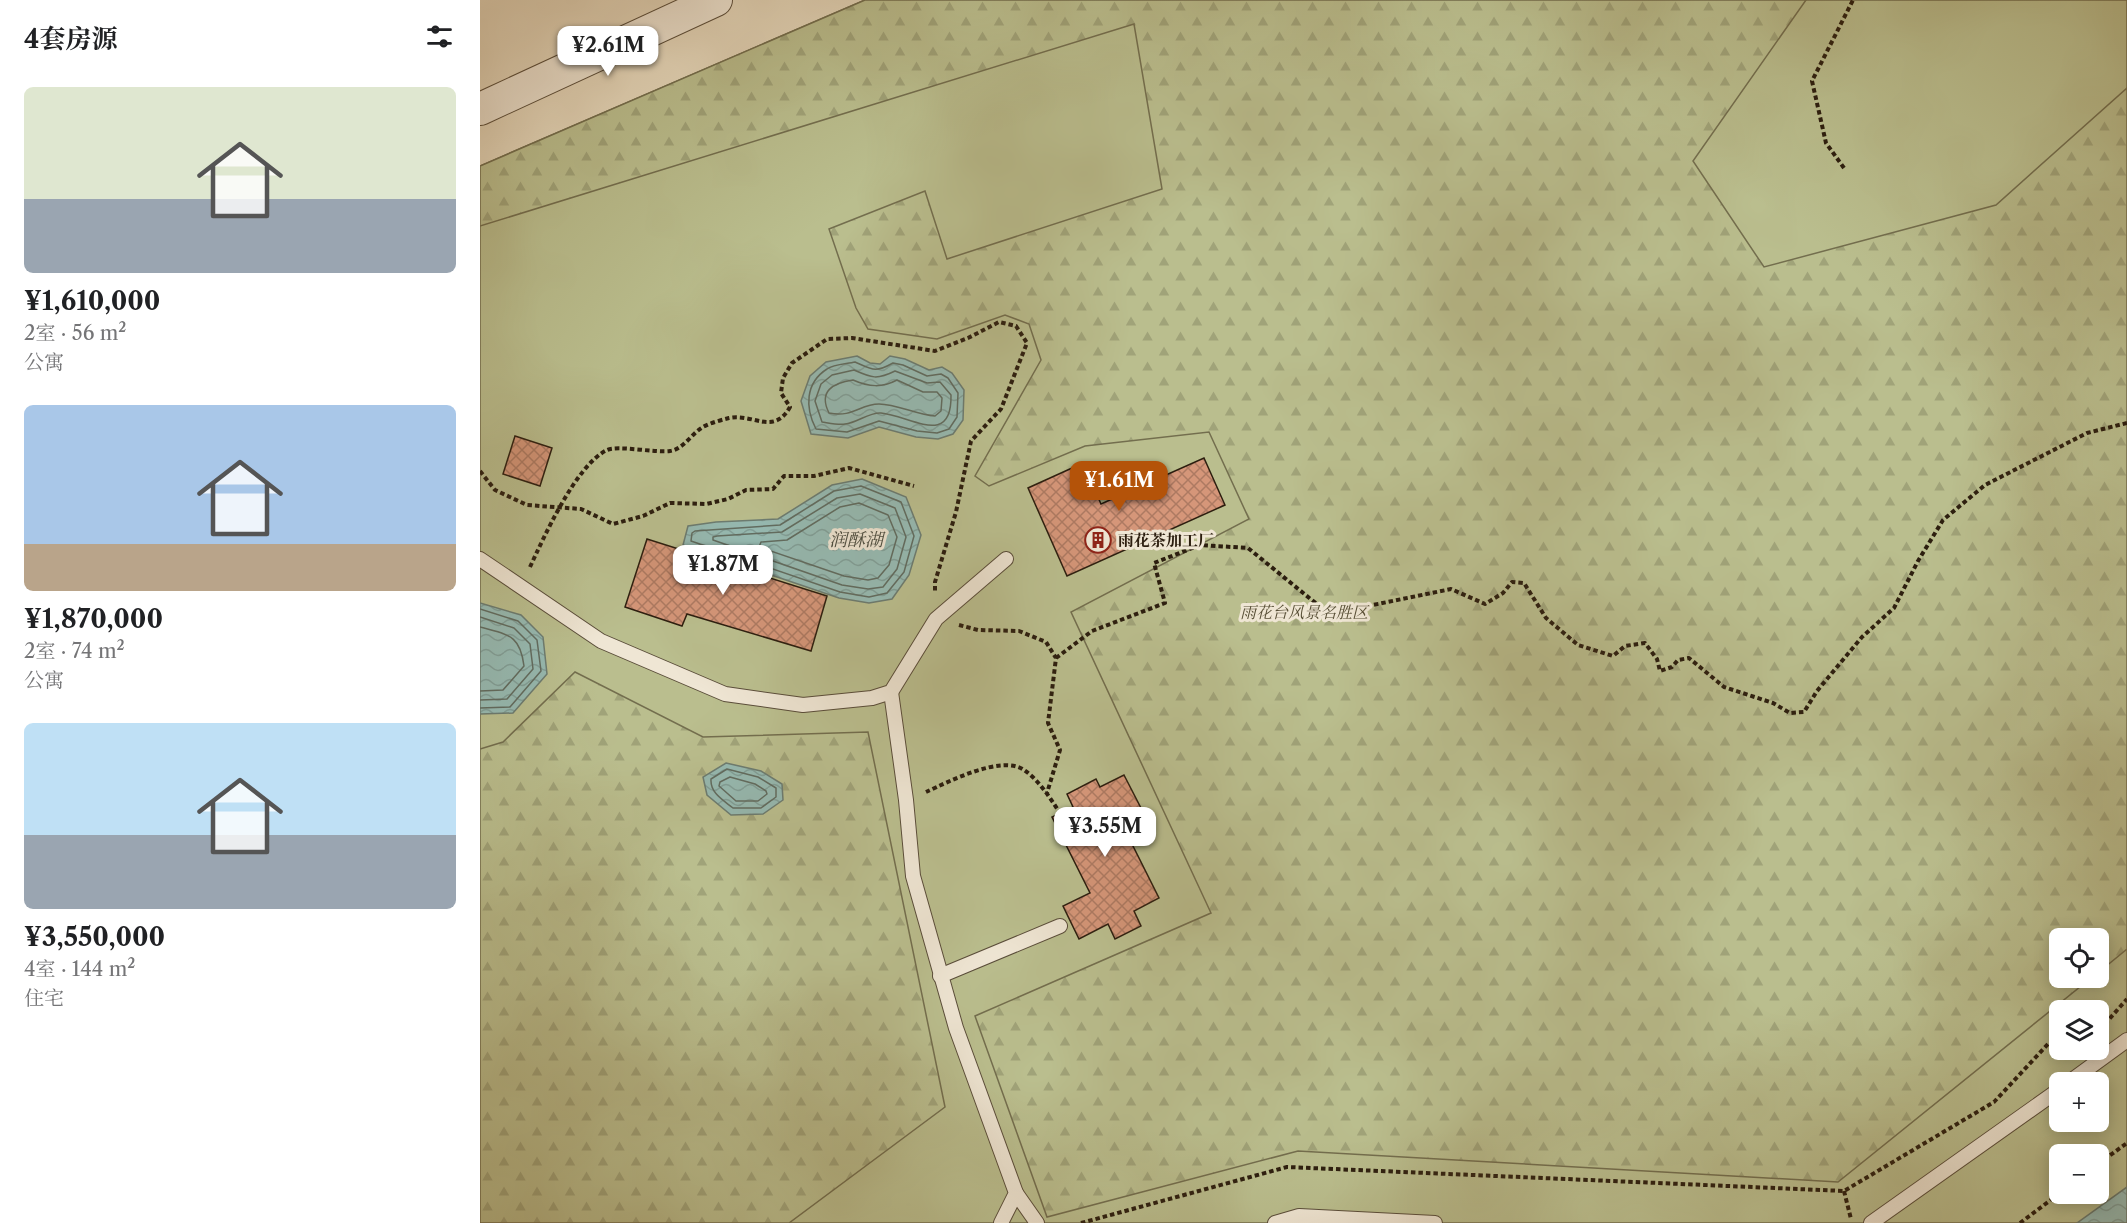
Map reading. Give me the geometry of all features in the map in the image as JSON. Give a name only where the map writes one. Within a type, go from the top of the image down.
[{"type":"street","points":[[480,109],[716,0]]},
{"type":"lane","points":[[480,559],[601,641],[724,694],[803,705],[872,698],[891,692]]},
{"type":"lane","points":[[1006,559],[936,619],[891,692],[906,800],[913,876],[940,976],[956,1028],[1016,1193],[1037,1223]]},
{"type":"lane","points":[[940,976],[1060,926]]},
{"type":"lane","points":[[2083,1072],[2127,1040]]},
{"type":"lane","points":[[1871,1223],[2049,1097]]},
{"type":"lane","points":[[1002,1223],[1016,1193]]},
{"type":"lane","points":[[1275,1223],[1299,1216],[1436,1223]]},
{"type":"path","points":[[1844,168],[1826,143],[1812,81],[1853,0]]},
{"type":"path","points":[[520,586],[559,507],[590,463],[608,449],[672,451],[702,428],[731,417],[774,422],[784,418],[790,407],[781,393],[783,378],[792,363],[827,339],[852,338],[935,351],[999,322],[1016,326],[1027,344],[1001,409],[971,441],[956,512],[935,582],[936,619],[978,630],[1019,631],[1046,642],[1056,658],[1048,723],[1060,750],[1047,793]]},
{"type":"path","points":[[1056,658],[1092,631],[1165,603],[1154,563],[1200,545],[1248,548],[1329,614],[1451,589],[1485,604],[1503,593],[1512,582],[1524,583],[1546,618],[1578,645],[1613,656],[1625,646],[1645,643],[1657,659],[1660,670],[1672,667],[1678,660],[1689,658],[1724,687],[1773,703],[1790,712],[1804,712],[1817,691],[1862,637],[1894,608],[1918,561],[1943,520],[1985,486],[2087,433],[2127,423]]},
{"type":"path","points":[[480,471],[495,490],[527,505],[581,509],[613,524],[643,516],[670,503],[706,504],[728,499],[746,490],[773,489],[784,476],[814,476],[849,468],[914,486]]},
{"type":"path","points":[[947,783],[980,770],[1001,765],[1023,769],[1047,793],[1060,813]]},
{"type":"path","points":[[2109,1019],[2127,999]]},
{"type":"path","points":[[1081,1223],[1287,1167],[1844,1191],[1994,1102],[2049,1044]]},
{"type":"path","points":[[2109,1156],[2127,1143]]},
{"type":"path","points":[[1844,1191],[1852,1223]]},
{"type":"path","points":[[2019,1223],[2049,1201]]},
{"type":"green space","name":"雨花台风景名胜区","points":[[865,0],[2127,0],[2127,1223],[480,1223],[480,166]]},
{"type":"green space","points":[[865,0],[1806,0],[1693,161],[1764,267],[1996,205],[2127,88],[2127,949],[2109,964],[2109,928],[2049,928],[2049,988],[2079,988],[2064,1000],[2049,1000],[2049,1012],[1838,1182],[1298,1151],[1047,1217],[975,1016],[1211,913],[1071,612],[1249,519],[1209,432],[1085,446],[989,486],[975,476],[1041,360],[1029,324],[1005,315],[937,339],[868,329],[856,308],[829,229],[925,191],[947,259],[1162,189],[1134,24],[480,226],[480,166]]},
{"type":"green space","points":[[575,672],[703,737],[868,732],[945,1107],[789,1223],[480,1223],[480,749],[503,742]]},
{"type":"water","points":[[857,356],[870,363],[880,364],[890,356],[905,359],[929,370],[942,367],[952,373],[964,390],[963,420],[953,434],[938,439],[916,437],[879,427],[848,438],[811,434],[801,401],[810,376],[826,362]]},
{"type":"water","name":"润酥湖","points":[[862,479],[906,497],[921,535],[909,575],[892,599],[869,603],[839,598],[683,545],[688,526],[716,522],[778,519],[832,485]]},
{"type":"water","points":[[480,603],[521,615],[543,637],[547,674],[513,713],[480,714]]},
{"type":"water","points":[[726,763],[761,771],[782,784],[783,800],[763,814],[731,815],[707,795],[703,777]]},
{"type":"water","points":[[2127,1187],[2127,1223],[2077,1223],[2103,1204],[2109,1204],[2109,1200]]},
{"type":"building","points":[[515,436],[552,448],[540,486],[503,474]]},
{"type":"building","name":"雨花茶加工厂","points":[[1204,458],[1225,505],[1067,576],[1028,488],[1083,463],[1101,504]]},
{"type":"building","points":[[647,539],[827,596],[811,651],[687,614],[682,626],[625,607]]},
{"type":"building","points":[[1124,775],[1144,814],[1122,824],[1159,898],[1134,911],[1141,926],[1115,939],[1108,924],[1079,939],[1063,906],[1090,893],[1052,817],[1073,807],[1067,794],[1096,779],[1100,787]]},
{"type":"place","name":"雨花茶加工厂","points":[[1098,540]]}]
